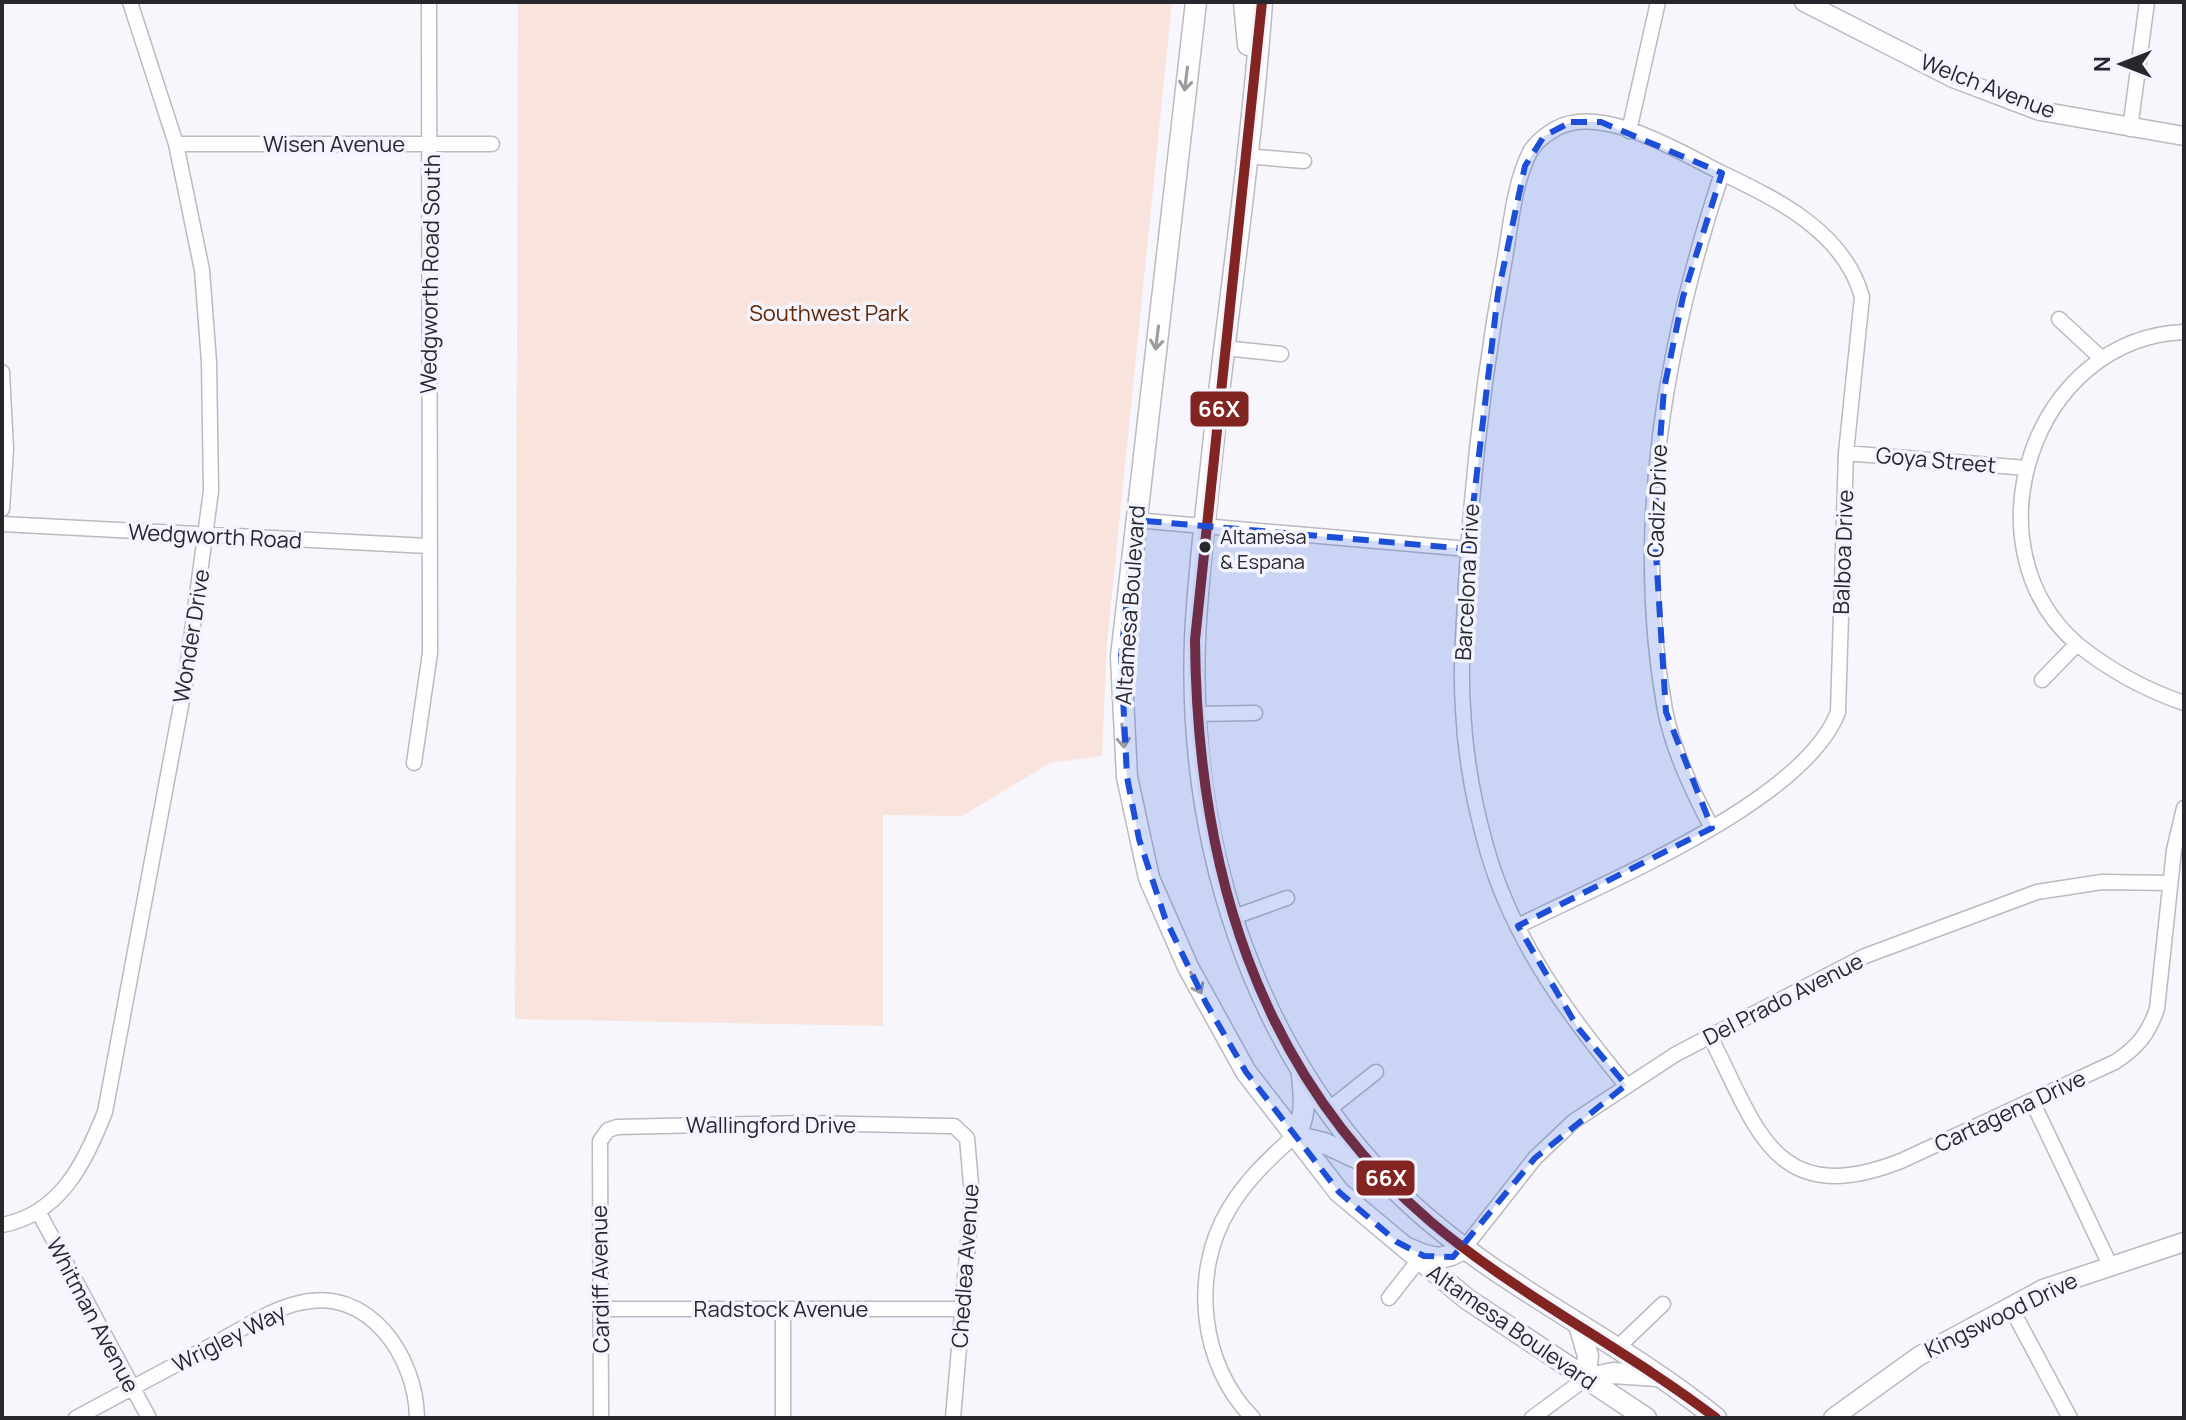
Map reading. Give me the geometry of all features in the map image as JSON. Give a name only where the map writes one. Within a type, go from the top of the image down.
[{"type":"main road","name":"Altamesa Boulevard","points":[[1196,2],[1121,657],[1121,713],[1127,777],[1146,865],[1165,918],[1206,1003],[1246,1072],[1339,1192],[1467,1299],[1646,1418]]},
{"type":"main road","points":[[1244,2],[1252,96]]},
{"type":"main road","name":"Altamesa Boulevard","points":[[1262,2],[1204,528],[1195,638],[1195,714],[1212,844],[1231,918],[1261,996],[1302,1069],[1328,1110],[1396,1191],[1465,1247],[1716,1418]]},
{"type":"main road","points":[[1302,1069],[1305,1100],[1301,1127],[1294,1136],[1324,1143],[1372,1165]]},
{"type":"main road","points":[[1397,1242],[1424,1256],[1443,1258],[1453,1257],[1465,1247]]},
{"type":"main road","points":[[1465,1247],[1459,1267],[1467,1299]]},
{"type":"main road","points":[[1579,1325],[1588,1356],[1585,1379],[1613,1373],[1658,1376]]},
{"type":"street","name":"Wonder Drive","points":[[2,1225],[38,1211],[70,1184],[86,1161],[105,1112],[185,684],[211,491],[204,300],[188,187],[130,2]]},
{"type":"street","name":"Wedgworth Road South","points":[[414,763],[430,653],[427,268],[432,144],[429,2]]},
{"type":"street","points":[[1629,131],[1658,2]]},
{"type":"street","name":"Welch Avenue","points":[[1804,2],[1953,78],[2040,111],[2184,136]]},
{"type":"street","points":[[2130,129],[2147,2]]},
{"type":"street","name":"Barcelona Drive","points":[[1626,1085],[1578,1028],[1549,985],[1518,926],[1487,850],[1477,814],[1463,712],[1468,549],[1475,460],[1498,293],[1525,166],[1532,148],[1544,136],[1571,122],[1601,122],[1629,131]]},
{"type":"street","name":"Balboa Drive","points":[[1518,926],[1712,828],[1747,807],[1796,770],[1822,741],[1838,712],[1846,453],[1862,297],[1858,283],[1829,242],[1780,201],[1629,131]]},
{"type":"street","name":"Wisen Avenue","points":[[176,144],[492,144]]},
{"type":"street","points":[[1245,156],[1304,161]]},
{"type":"street","name":"Cadiz Drive","points":[[1712,828],[1695,795],[1666,712],[1655,595],[1654,522],[1664,389],[1683,297],[1722,173]]},
{"type":"street","points":[[2059,319],[2102,359]]},
{"type":"street","points":[[2184,332],[2163,333],[2137,341],[2081,374],[2046,419],[2026,468],[2020,497],[2029,570],[2042,603],[2077,644],[2133,680],[2184,703]]},
{"type":"street","points":[[1224,348],[1281,354]]},
{"type":"street","points":[[2,372],[6,449],[2,509]]},
{"type":"street","name":"Goya Street","points":[[1846,453],[2026,468]]},
{"type":"street","points":[[1135,520],[1468,549]]},
{"type":"street","name":"Wedgworth Road","points":[[2,524],[428,546]]},
{"type":"street","points":[[2042,680],[2077,644]]},
{"type":"street","points":[[1195,714],[1255,713]]},
{"type":"street","name":"Cartagena Drive","points":[[1710,1036],[1757,1128],[1772,1150],[1787,1165],[1822,1176],[1866,1175],[2115,1062],[2136,1048],[2148,1032],[2161,988],[2170,883],[2184,808]]},
{"type":"street","name":"Del Prado Avenue","points":[[1465,1247],[1535,1158],[1574,1121],[1626,1085],[1710,1036],[1865,956],[2037,892],[2102,882],[2170,883]]},
{"type":"street","points":[[1231,918],[1287,898]]},
{"type":"street","points":[[1328,1110],[1376,1072]]},
{"type":"street","points":[[2032,1101],[2110,1265]]},
{"type":"street","name":"Wallingford Drive","points":[[600,1141],[608,1130],[617,1127],[805,1123],[948,1126]]},
{"type":"street","name":"Chedlea Avenue","points":[[948,1126],[954,1126],[967,1138],[972,1196],[953,1418]]},
{"type":"street","points":[[1253,1418],[1222,1379],[1212,1356],[1206,1308],[1208,1277],[1216,1236],[1229,1209],[1258,1169],[1294,1136]]},
{"type":"street","name":"Cardiff Avenue","points":[[600,1141],[601,1418]]},
{"type":"street","name":"Whitman Avenue","points":[[38,1211],[149,1418]]},
{"type":"street","name":"Kingswood Drive","points":[[1833,1418],[1919,1356],[2043,1289],[2184,1242]]},
{"type":"street","name":"Altamesa Boulevard","points":[[1389,1298],[1418,1261]]},
{"type":"street","name":"Wrigley Way","points":[[76,1418],[277,1310],[320,1300],[355,1308],[376,1320],[390,1334],[410,1379],[417,1418]]},
{"type":"street","name":"Altamesa Boulevard","points":[[1617,1348],[1663,1304]]},
{"type":"street","points":[[2010,1306],[2070,1418]]},
{"type":"street","name":"Radstock Avenue","points":[[600,1309],[962,1309]]},
{"type":"street","points":[[783,1309],[783,1418]]},
{"type":"street","points":[[1532,1418],[1585,1379]]},
{"type":"highlighted area","points":[[1571,122],[1601,122],[1722,173],[1683,297],[1664,389],[1654,522],[1666,712],[1712,828],[1518,926],[1578,1028],[1626,1085],[1535,1158],[1453,1257],[1424,1256],[1397,1242],[1339,1192],[1246,1072],[1206,1003],[1165,918],[1139,839],[1127,777],[1121,657],[1135,520],[1468,549],[1498,293],[1525,166],[1544,136]]},
{"type":"green space","name":"Southwest Park","points":[[518,2],[1172,2],[1107,643],[1102,756],[1050,763],[962,816],[883,815],[883,1026],[515,1019]]},
{"type":"transit line","name":"66X","points":[[1262,2],[1195,640],[1198,723],[1208,804],[1224,883],[1248,958],[1280,1031],[1320,1099],[1370,1163],[1431,1222],[1465,1249],[1716,1418]]},
{"type":"place","name":"Altamesa & Espana","points":[[1205,547]]}]
